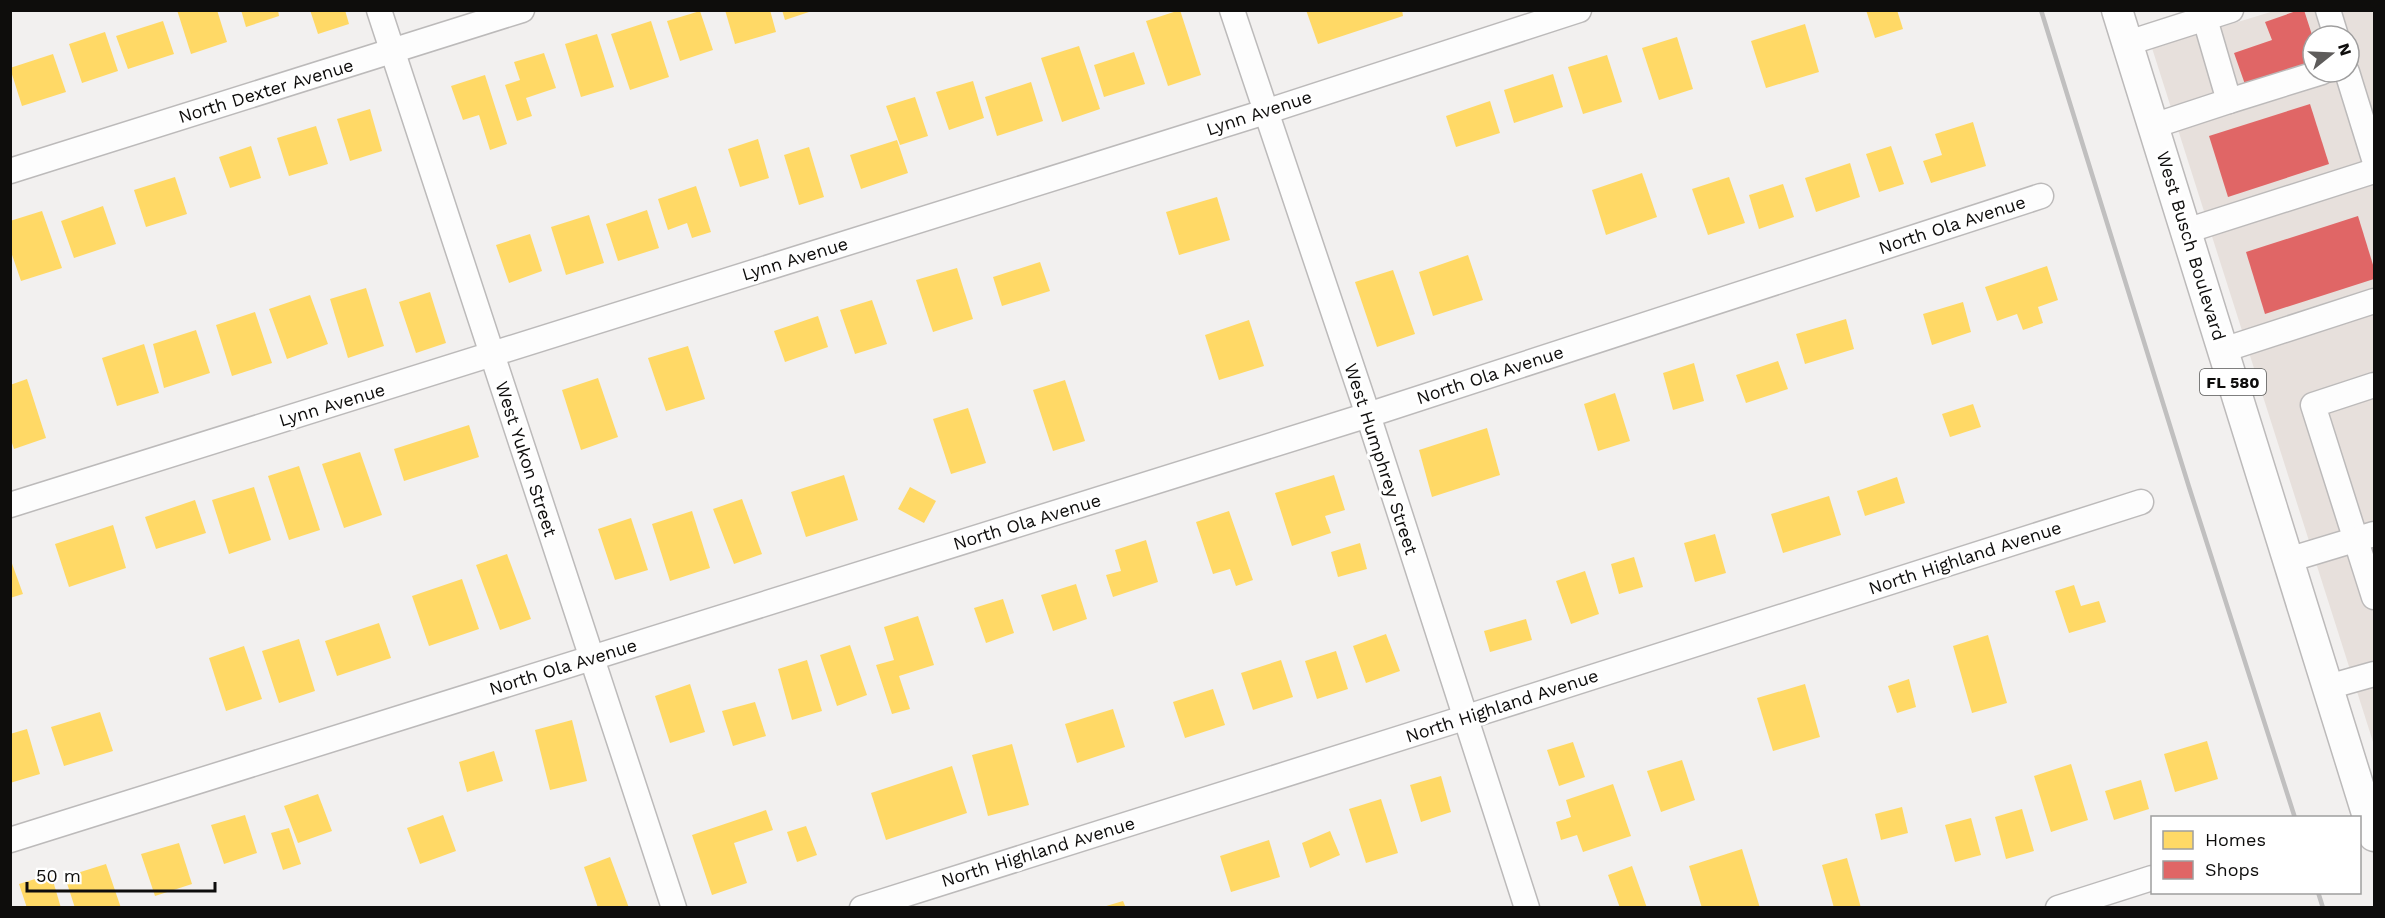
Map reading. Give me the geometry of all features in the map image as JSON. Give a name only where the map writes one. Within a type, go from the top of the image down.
[{"type":"main road","name":"West Busch Boulevard","points":[[2117,10],[2374,836]]},
{"type":"main road","name":"West Busch Boulevard","points":[[2339,722],[2369,776],[2374,806]]},
{"type":"street","name":"West Yukon Street","points":[[379,10],[674,908]]},
{"type":"street","name":"North Dexter Avenue","points":[[10,171],[522,10]]},
{"type":"street","name":"West Humphrey Street","points":[[1232,10],[1368,415],[1527,908]]},
{"type":"street","name":"Lynn Avenue","points":[[10,505],[1265,112],[1579,10]]},
{"type":"street","points":[[2128,43],[2230,10]]},
{"type":"street","points":[[2205,19],[2229,101]]},
{"type":"street","points":[[2153,126],[2301,79]]},
{"type":"street","points":[[2351,84],[2374,159]]},
{"type":"street","points":[[2186,231],[2374,171]]},
{"type":"street","name":"North Ola Avenue","points":[[10,840],[1368,415],[2041,196]]},
{"type":"street","points":[[2223,350],[2374,301]]},
{"type":"street","points":[[2374,385],[2313,405],[2365,537],[2374,597]]},
{"type":"street","name":"North Highland Avenue","points":[[861,908],[2141,502]]},
{"type":"street","points":[[2288,560],[2365,537]]},
{"type":"street","points":[[2328,687],[2374,674]]},
{"type":"street","points":[[2058,908],[2151,878]]},
{"type":"shaded area","points":[[2274,11],[2374,12],[2374,745],[2152,48]]},
{"type":"building: Homes","points":[[177,10],[217,10],[227,42],[191,54]]},
{"type":"building: Homes","points":[[241,10],[278,10],[279,16],[246,27]]},
{"type":"building: Homes","points":[[310,10],[345,10],[349,24],[318,34]]},
{"type":"building: Homes","points":[[725,10],[770,10],[776,32],[735,44]]},
{"type":"building: Homes","points":[[782,10],[812,10],[812,11],[785,20]]},
{"type":"building: Homes","points":[[1180,10],[1201,75],[1168,86],[1146,21]]},
{"type":"building: Homes","points":[[1306,10],[1402,10],[1403,16],[1318,44]]},
{"type":"building: Homes","points":[[1866,10],[1897,10],[1903,29],[1875,38]]},
{"type":"building: Homes","points":[[700,11],[713,50],[680,61],[667,21]]},
{"type":"building: Homes","points":[[163,21],[174,54],[128,69],[116,36]]},
{"type":"building: Homes","points":[[651,21],[669,77],[630,90],[611,34]]},
{"type":"building: Homes","points":[[1805,24],[1819,72],[1766,88],[1751,41]]},
{"type":"building: Homes","points":[[105,32],[118,71],[82,83],[69,44]]},
{"type":"building: Homes","points":[[597,34],[614,87],[581,97],[565,44]]},
{"type":"building: Homes","points":[[1677,37],[1693,89],[1659,100],[1642,48]]},
{"type":"building: Homes","points":[[1079,46],[1100,109],[1062,122],[1041,58]]},
{"type":"building: Homes","points":[[1134,52],[1145,84],[1104,97],[1094,65]]},
{"type":"building: Homes","points":[[544,53],[556,88],[526,98],[532,116],[517,121],[505,85],[520,80],[514,62]]},
{"type":"building: Homes","points":[[53,54],[66,92],[22,106],[10,68]]},
{"type":"building: Homes","points":[[1607,55],[1622,102],[1583,114],[1568,67]]},
{"type":"building: Homes","points":[[1553,74],[1563,107],[1514,123],[1504,90]]},
{"type":"building: Homes","points":[[485,75],[507,144],[490,150],[479,115],[463,120],[451,86]]},
{"type":"building: Homes","points":[[973,81],[984,118],[949,130],[936,92]]},
{"type":"building: Homes","points":[[1031,82],[1043,121],[997,136],[985,97]]},
{"type":"building: Homes","points":[[915,97],[928,136],[900,145],[886,106]]},
{"type":"building: Homes","points":[[1490,101],[1500,133],[1456,147],[1446,116]]},
{"type":"building: Homes","points":[[370,109],[382,151],[350,161],[337,119]]},
{"type":"building: Homes","points":[[1973,122],[1986,166],[1931,183],[1923,161],[1942,155],[1935,134]]},
{"type":"building: Homes","points":[[316,126],[328,164],[289,176],[277,138]]},
{"type":"building: Homes","points":[[758,139],[769,178],[740,187],[728,149]]},
{"type":"building: Homes","points":[[897,140],[908,173],[861,189],[850,155]]},
{"type":"building: Homes","points":[[251,146],[261,178],[230,188],[219,157]]},
{"type":"building: Homes","points":[[1891,146],[1904,184],[1879,192],[1866,154]]},
{"type":"building: Homes","points":[[809,147],[824,197],[799,205],[784,155]]},
{"type":"building: Homes","points":[[1850,163],[1860,197],[1816,212],[1805,178]]},
{"type":"building: Homes","points":[[1642,173],[1657,217],[1606,235],[1592,190]]},
{"type":"building: Homes","points":[[175,177],[187,214],[146,227],[134,190]]},
{"type":"building: Homes","points":[[1729,177],[1745,223],[1708,235],[1692,189]]},
{"type":"building: Homes","points":[[1783,184],[1794,217],[1759,229],[1749,195]]},
{"type":"building: Homes","points":[[696,186],[711,232],[692,238],[687,223],[668,230],[658,199]]},
{"type":"building: Homes","points":[[1217,197],[1230,240],[1179,255],[1166,212]]},
{"type":"building: Homes","points":[[103,206],[116,244],[74,258],[61,221]]},
{"type":"building: Homes","points":[[647,210],[659,248],[618,261],[606,224]]},
{"type":"building: Homes","points":[[42,211],[62,268],[21,281],[10,249],[10,221]]},
{"type":"building: Homes","points":[[589,215],[604,263],[566,275],[551,227]]},
{"type":"building: Homes","points":[[530,234],[542,271],[509,283],[496,245]]},
{"type":"building: Homes","points":[[1468,255],[1483,300],[1433,316],[1419,272]]},
{"type":"building: Homes","points":[[1040,262],[1050,291],[1002,306],[993,277]]},
{"type":"building: Homes","points":[[2047,266],[2058,300],[2038,307],[2043,323],[2023,330],[2017,314],[1997,321],[1985,287]]},
{"type":"building: Homes","points":[[957,268],[973,319],[933,332],[916,280]]},
{"type":"building: Homes","points":[[1393,270],[1415,334],[1377,347],[1355,282]]},
{"type":"building: Homes","points":[[366,288],[384,346],[348,358],[330,299]]},
{"type":"building: Homes","points":[[430,292],[446,343],[416,353],[399,302]]},
{"type":"building: Homes","points":[[310,295],[328,344],[287,359],[269,309]]},
{"type":"building: Homes","points":[[872,300],[887,344],[855,354],[840,310]]},
{"type":"building: Homes","points":[[1963,302],[1971,332],[1932,345],[1923,314]]},
{"type":"building: Homes","points":[[255,312],[272,363],[232,376],[216,325]]},
{"type":"building: Homes","points":[[818,316],[828,347],[785,362],[774,331]]},
{"type":"building: Homes","points":[[1846,319],[1854,349],[1805,364],[1796,334]]},
{"type":"building: Homes","points":[[1249,320],[1264,366],[1219,380],[1205,335]]},
{"type":"building: Homes","points":[[196,330],[210,373],[164,388],[153,344]]},
{"type":"building: Homes","points":[[144,344],[159,393],[117,406],[102,358]]},
{"type":"building: Homes","points":[[688,346],[705,399],[666,411],[648,358]]},
{"type":"building: Homes","points":[[1778,361],[1788,389],[1746,403],[1736,375]]},
{"type":"building: Homes","points":[[1694,363],[1704,401],[1673,410],[1663,373]]},
{"type":"building: Homes","points":[[598,378],[618,437],[581,450],[562,390]]},
{"type":"building: Homes","points":[[27,379],[46,438],[14,449],[10,437],[10,385]]},
{"type":"building: Homes","points":[[1065,380],[1085,441],[1053,451],[1033,390]]},
{"type":"building: Homes","points":[[1615,393],[1630,441],[1598,451],[1584,404]]},
{"type":"building: Homes","points":[[1973,404],[1981,427],[1950,437],[1942,414]]},
{"type":"building: Homes","points":[[968,408],[986,463],[951,474],[933,419]]},
{"type":"building: Homes","points":[[469,425],[479,457],[404,481],[394,449]]},
{"type":"building: Homes","points":[[1487,428],[1500,475],[1432,497],[1419,450]]},
{"type":"building: Homes","points":[[360,452],[382,515],[344,528],[322,464]]},
{"type":"building: Homes","points":[[299,466],[320,530],[289,540],[268,476]]},
{"type":"building: Homes","points":[[844,475],[858,520],[806,537],[791,492]]},
{"type":"building: Homes","points":[[1334,475],[1345,510],[1325,516],[1331,533],[1292,546],[1275,493]]},
{"type":"building: Homes","points":[[1897,477],[1905,503],[1865,516],[1857,491]]},
{"type":"building: Homes","points":[[254,487],[271,540],[229,554],[212,500]]},
{"type":"building: Homes","points":[[910,487],[936,501],[924,523],[898,509]]},
{"type":"building: Homes","points":[[1829,496],[1841,535],[1783,553],[1771,514]]},
{"type":"building: Homes","points":[[742,499],[762,554],[734,564],[713,509]]},
{"type":"building: Homes","points":[[195,500],[206,533],[156,549],[145,517]]},
{"type":"building: Homes","points":[[692,511],[710,568],[670,581],[652,524]]},
{"type":"building: Homes","points":[[1229,511],[1253,580],[1236,586],[1230,569],[1213,574],[1196,522]]},
{"type":"building: Homes","points":[[631,518],[648,570],[615,580],[598,529]]},
{"type":"building: Homes","points":[[113,525],[126,568],[69,587],[55,544]]},
{"type":"building: Homes","points":[[1715,534],[1726,573],[1695,582],[1684,543]]},
{"type":"building: Homes","points":[[1146,540],[1158,582],[1113,597],[1106,575],[1121,571],[1115,550]]},
{"type":"building: Homes","points":[[1360,543],[1367,569],[1338,577],[1331,552]]},
{"type":"building: Homes","points":[[507,554],[531,619],[500,630],[476,565]]},
{"type":"building: Homes","points":[[1634,557],[1643,587],[1619,594],[1611,564]]},
{"type":"building: Homes","points":[[10,558],[23,594],[10,598]]},
{"type":"building: Homes","points":[[1585,571],[1599,614],[1571,624],[1556,581]]},
{"type":"building: Homes","points":[[462,579],[479,629],[429,646],[412,596]]},
{"type":"building: Homes","points":[[1076,584],[1087,619],[1053,631],[1041,595]]},
{"type":"building: Homes","points":[[2074,585],[2081,606],[2099,601],[2106,622],[2069,633],[2055,591]]},
{"type":"building: Homes","points":[[1003,599],[1014,633],[986,643],[974,608]]},
{"type":"building: Homes","points":[[918,616],[934,665],[899,676],[910,709],[892,714],[876,665],[894,660],[884,627]]},
{"type":"building: Homes","points":[[1526,619],[1532,640],[1490,652],[1484,631]]},
{"type":"building: Homes","points":[[379,623],[391,658],[337,676],[325,641]]},
{"type":"building: Homes","points":[[1386,634],[1400,671],[1366,683],[1353,646]]},
{"type":"building: Homes","points":[[1988,635],[2007,703],[1972,713],[1953,646]]},
{"type":"building: Homes","points":[[299,639],[315,691],[279,703],[262,651]]},
{"type":"building: Homes","points":[[850,645],[867,695],[837,706],[820,655]]},
{"type":"building: Homes","points":[[244,646],[262,699],[226,711],[209,658]]},
{"type":"building: Homes","points":[[1336,651],[1348,689],[1317,699],[1305,661]]},
{"type":"building: Homes","points":[[807,660],[822,711],[792,720],[778,669]]},
{"type":"building: Homes","points":[[1281,660],[1293,697],[1253,710],[1241,673]]},
{"type":"building: Homes","points":[[1909,679],[1916,707],[1897,713],[1888,686]]},
{"type":"building: Homes","points":[[690,684],[705,732],[670,743],[655,696]]},
{"type":"building: Homes","points":[[1805,684],[1820,737],[1773,751],[1757,698]]},
{"type":"building: Homes","points":[[1213,689],[1225,725],[1185,738],[1173,702]]},
{"type":"building: Homes","points":[[755,702],[766,736],[733,746],[722,711]]},
{"type":"building: Homes","points":[[1113,709],[1125,747],[1077,763],[1065,724]]},
{"type":"building: Homes","points":[[100,712],[113,751],[64,766],[51,727]]},
{"type":"building: Homes","points":[[572,720],[587,781],[550,790],[535,730]]},
{"type":"building: Homes","points":[[27,729],[40,774],[10,783],[10,734]]},
{"type":"building: Homes","points":[[2207,741],[2218,779],[2175,792],[2164,754]]},
{"type":"building: Homes","points":[[1573,742],[1585,777],[1559,786],[1547,750]]},
{"type":"building: Homes","points":[[1012,744],[1029,805],[988,816],[972,755]]},
{"type":"building: Homes","points":[[494,751],[503,781],[467,792],[459,762]]},
{"type":"building: Homes","points":[[1682,760],[1695,800],[1661,812],[1647,771]]},
{"type":"building: Homes","points":[[2071,764],[2088,820],[2051,832],[2034,776]]},
{"type":"building: Homes","points":[[952,766],[967,813],[886,840],[871,793]]},
{"type":"building: Homes","points":[[1441,776],[1451,812],[1421,822],[1410,785]]},
{"type":"building: Homes","points":[[2141,780],[2149,809],[2114,820],[2105,791]]},
{"type":"building: Homes","points":[[1613,784],[1631,836],[1583,852],[1577,835],[1561,840],[1556,822],[1571,817],[1566,800]]},
{"type":"building: Homes","points":[[318,794],[332,831],[298,843],[284,806]]},
{"type":"building: Homes","points":[[1381,799],[1398,853],[1366,863],[1349,809]]},
{"type":"building: Homes","points":[[1902,807],[1908,833],[1881,840],[1875,814]]},
{"type":"building: Homes","points":[[2022,809],[2034,851],[2006,859],[1995,817]]},
{"type":"building: Homes","points":[[766,810],[773,830],[734,843],[747,883],[712,895],[692,835]]},
{"type":"building: Homes","points":[[245,815],[257,853],[224,864],[211,825]]},
{"type":"building: Homes","points":[[443,815],[456,851],[420,864],[407,828]]},
{"type":"building: Homes","points":[[1971,818],[1981,855],[1955,862],[1945,825]]},
{"type":"building: Homes","points":[[806,826],[817,855],[797,862],[787,832]]},
{"type":"building: Homes","points":[[289,828],[301,864],[283,870],[271,833]]},
{"type":"building: Homes","points":[[1330,831],[1340,855],[1310,868],[1302,843]]},
{"type":"building: Homes","points":[[1269,840],[1280,877],[1231,892],[1220,856]]},
{"type":"building: Homes","points":[[179,843],[192,884],[155,896],[141,854]]},
{"type":"building: Homes","points":[[1742,849],[1760,908],[1702,908],[1689,866]]},
{"type":"building: Homes","points":[[610,857],[629,908],[598,908],[584,867]]},
{"type":"building: Homes","points":[[1847,858],[1861,908],[1834,908],[1822,865]]},
{"type":"building: Homes","points":[[106,864],[121,908],[75,908],[66,880],[75,877],[74,874]]},
{"type":"building: Homes","points":[[1632,866],[1647,908],[1620,908],[1608,875]]},
{"type":"building: Homes","points":[[51,874],[61,908],[27,908],[19,884]]},
{"type":"building: Homes","points":[[1123,901],[1126,908],[1103,908],[1103,907]]},
{"type":"building: Shops","points":[[2304,10],[2308,24],[2301,24],[2301,72],[2247,90],[2234,53],[2272,40],[2265,22]]},
{"type":"building: Shops","points":[[2310,104],[2329,164],[2228,197],[2209,136]]},
{"type":"building: Shops","points":[[2358,216],[2374,268],[2374,279],[2265,314],[2246,252]]},
{"type":"railway","points":[[2041,10],[2189,487],[2294,816]]},
{"type":"railway","points":[[2319,894],[2323,908]]}]
